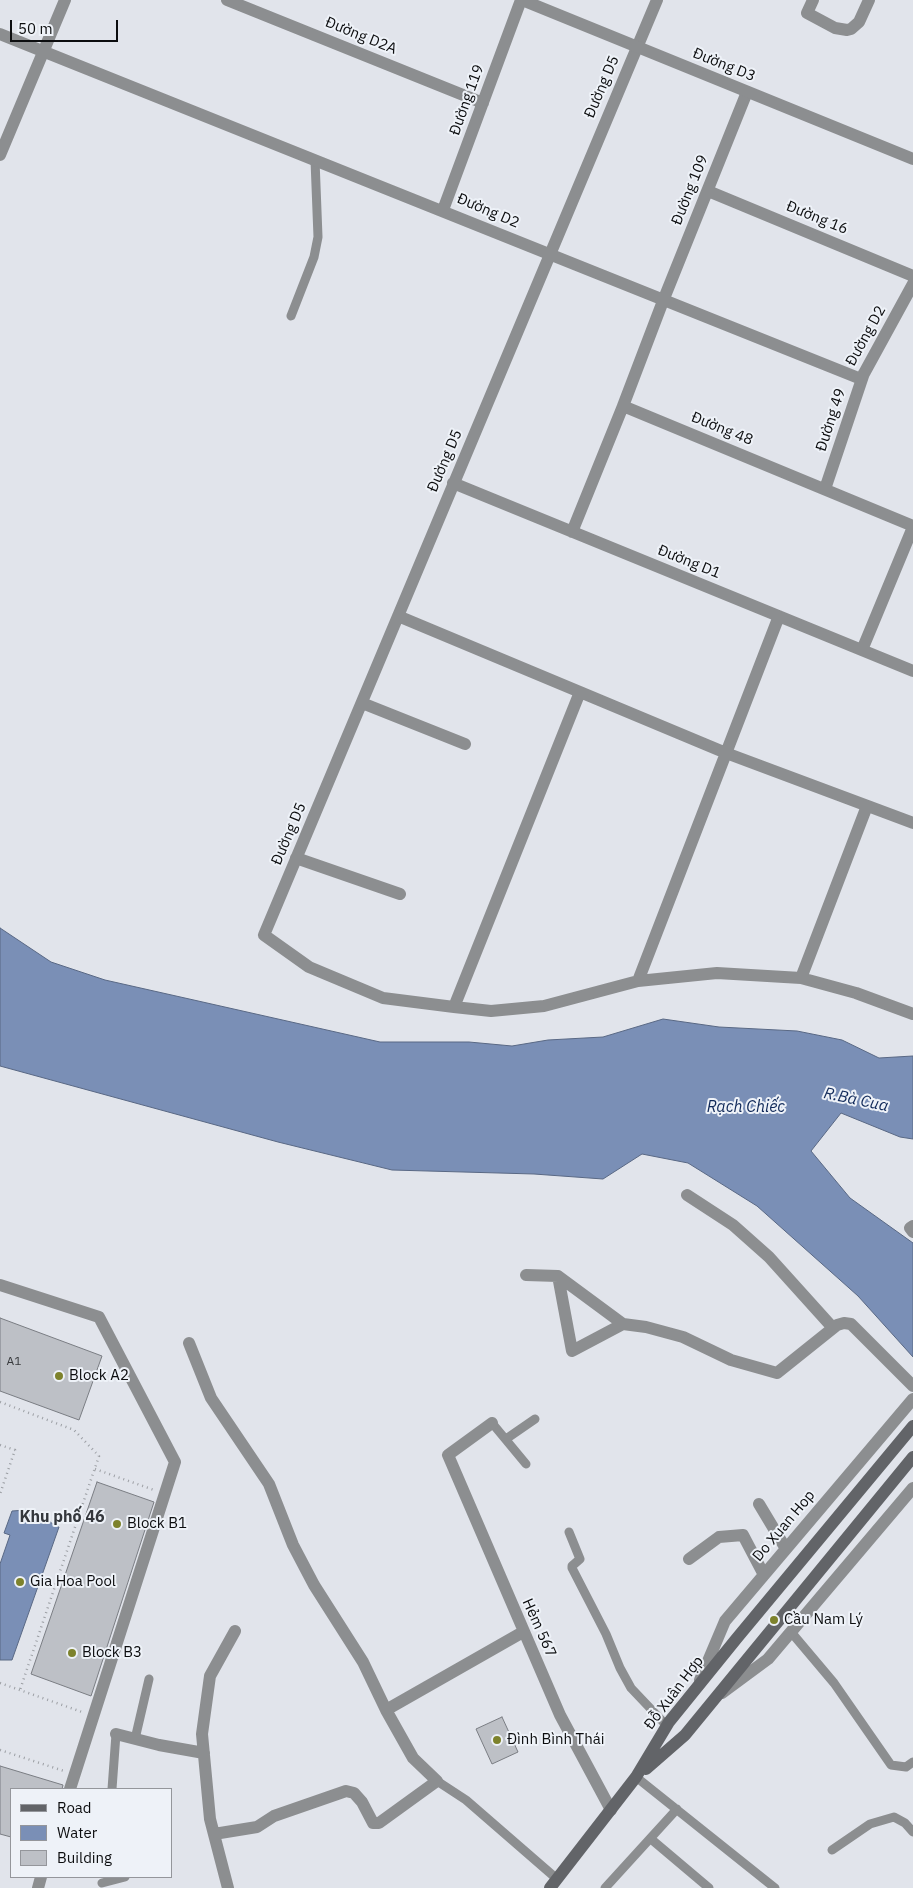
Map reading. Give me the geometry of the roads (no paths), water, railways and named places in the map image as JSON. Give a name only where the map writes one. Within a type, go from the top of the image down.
[{"type":"main road","name":"Đỗ Xuân Hợp","points":[[636,1777],[667,1726],[698,1686],[913,1426]]},
{"type":"main road","name":"Đỗ Xuân Hợp","points":[[636,1777],[685,1735],[913,1457]]},
{"type":"main road","points":[[553,1883],[636,1777]]},
{"type":"street","points":[[0,155],[65,0]]},
{"type":"street","name":"Đường D2A","points":[[227,0],[483,103]]},
{"type":"street","name":"Đường 119","points":[[443,210],[522,0]]},
{"type":"street","name":"Đường D3","points":[[522,0],[636,48],[913,159]]},
{"type":"street","name":"Đường D5","points":[[454,1007],[383,998],[309,967],[264,935],[657,0]]},
{"type":"street","points":[[814,0],[808,13],[835,28],[847,30],[859,22],[870,0]]},
{"type":"street","name":"Đường D2","points":[[0,34],[861,379]]},
{"type":"street","name":"Đường 109","points":[[663,300],[747,92]]},
{"type":"street","name":"Đường 16","points":[[708,191],[913,276]]},
{"type":"street","name":"Đường 49","points":[[825,489],[861,379],[913,284]]},
{"type":"street","points":[[572,532],[663,300]]},
{"type":"street","name":"Đường 48","points":[[623,406],[913,526]]},
{"type":"street","name":"Đường D1","points":[[454,483],[913,671]]},
{"type":"street","points":[[862,650],[913,526]]},
{"type":"street","points":[[398,616],[726,753],[913,823]]},
{"type":"street","points":[[638,981],[779,616]]},
{"type":"street","points":[[580,692],[454,1007],[491,1011],[544,1006],[638,981],[717,973],[802,978],[913,1014]]},
{"type":"street","points":[[362,703],[465,744]]},
{"type":"street","points":[[802,978],[867,806]]},
{"type":"street","points":[[296,858],[400,894]]},
{"type":"street","points":[[687,1195],[733,1225],[769,1257],[833,1328]]},
{"type":"street","points":[[913,1226],[910,1228],[913,1232]]},
{"type":"street","points":[[526,1275],[558,1276],[623,1324],[646,1327],[683,1337],[731,1360],[777,1373],[833,1328],[844,1323],[851,1324],[913,1386]]},
{"type":"street","points":[[558,1276],[572,1351],[623,1324]]},
{"type":"street","points":[[0,1285],[99,1317],[175,1462],[70,1788]]},
{"type":"street","points":[[189,1344],[211,1398],[269,1484],[293,1545],[314,1585],[364,1662],[386,1710],[412,1758],[437,1782],[379,1824],[373,1823],[362,1802],[354,1793],[346,1791],[274,1816],[257,1828],[214,1834]]},
{"type":"street","name":"Do Xuan Hop","points":[[698,1686],[725,1621],[913,1399]]},
{"type":"street","name":"Hẻm 567","points":[[492,1423],[448,1455],[560,1715],[611,1810]]},
{"type":"street","points":[[714,1698],[768,1659],[913,1488]]},
{"type":"street","points":[[759,1504],[786,1549]]},
{"type":"street","points":[[689,1559],[719,1538],[743,1535],[764,1575]]},
{"type":"street","points":[[228,1888],[210,1818],[202,1734],[210,1676],[234,1631]]},
{"type":"street","points":[[386,1710],[523,1632]]},
{"type":"street","points":[[116,1734],[204,1753]]},
{"type":"lane","points":[[291,316],[314,257],[318,237],[315,160]]},
{"type":"lane","points":[[506,1439],[535,1419]]},
{"type":"lane","points":[[492,1423],[526,1464]]},
{"type":"lane","points":[[569,1532],[580,1559],[572,1568],[606,1634],[620,1668],[631,1688],[667,1726]]},
{"type":"lane","points":[[791,1632],[834,1682],[891,1765],[906,1767],[913,1762]]},
{"type":"lane","points":[[135,1738],[149,1679]]},
{"type":"lane","points":[[112,1788],[116,1734]]},
{"type":"lane","points":[[636,1777],[775,1888]]},
{"type":"lane","points":[[437,1782],[466,1800],[553,1883]]},
{"type":"lane","points":[[605,1888],[677,1809]]},
{"type":"lane","points":[[832,1850],[870,1824],[894,1817],[905,1823],[913,1832]]},
{"type":"lane","points":[[651,1839],[709,1888]]},
{"type":"lane","points":[[102,1883],[121,1878]]},
{"type":"water","name":"Rạch Chiếc","points":[[0,928],[51,962],[105,980],[380,1042],[469,1042],[512,1046],[548,1040],[603,1037],[663,1019],[719,1027],[797,1031],[842,1040],[879,1058],[913,1056],[913,1139],[900,1137],[841,1113],[811,1151],[850,1198],[913,1243],[913,1357],[858,1296],[757,1206],[688,1163],[642,1154],[603,1179],[534,1174],[392,1170],[278,1142],[0,1066]]},
{"type":"water","name":"Gia Hoa Pool","points":[[26,1510],[40,1513],[55,1526],[59,1527],[12,1660],[0,1660],[0,1564],[10,1535],[4,1533],[12,1511]]},
{"type":"place","name":"Block A2","points":[[59,1376]]},
{"type":"place","name":"Block B1","points":[[117,1524]]},
{"type":"place","name":"Gia Hoa Pool","points":[[20,1582]]},
{"type":"place","name":"Cầu Nam Lý","points":[[774,1620]]},
{"type":"place","name":"Block B3","points":[[72,1653]]},
{"type":"place","name":"Đình Bình Thái","points":[[497,1740]]},
{"type":"district","name":"Khu phố 46","points":[[62,1517]]},
{"type":"water label","name":"R.Bà Cua","points":[[856,1100]]}]
